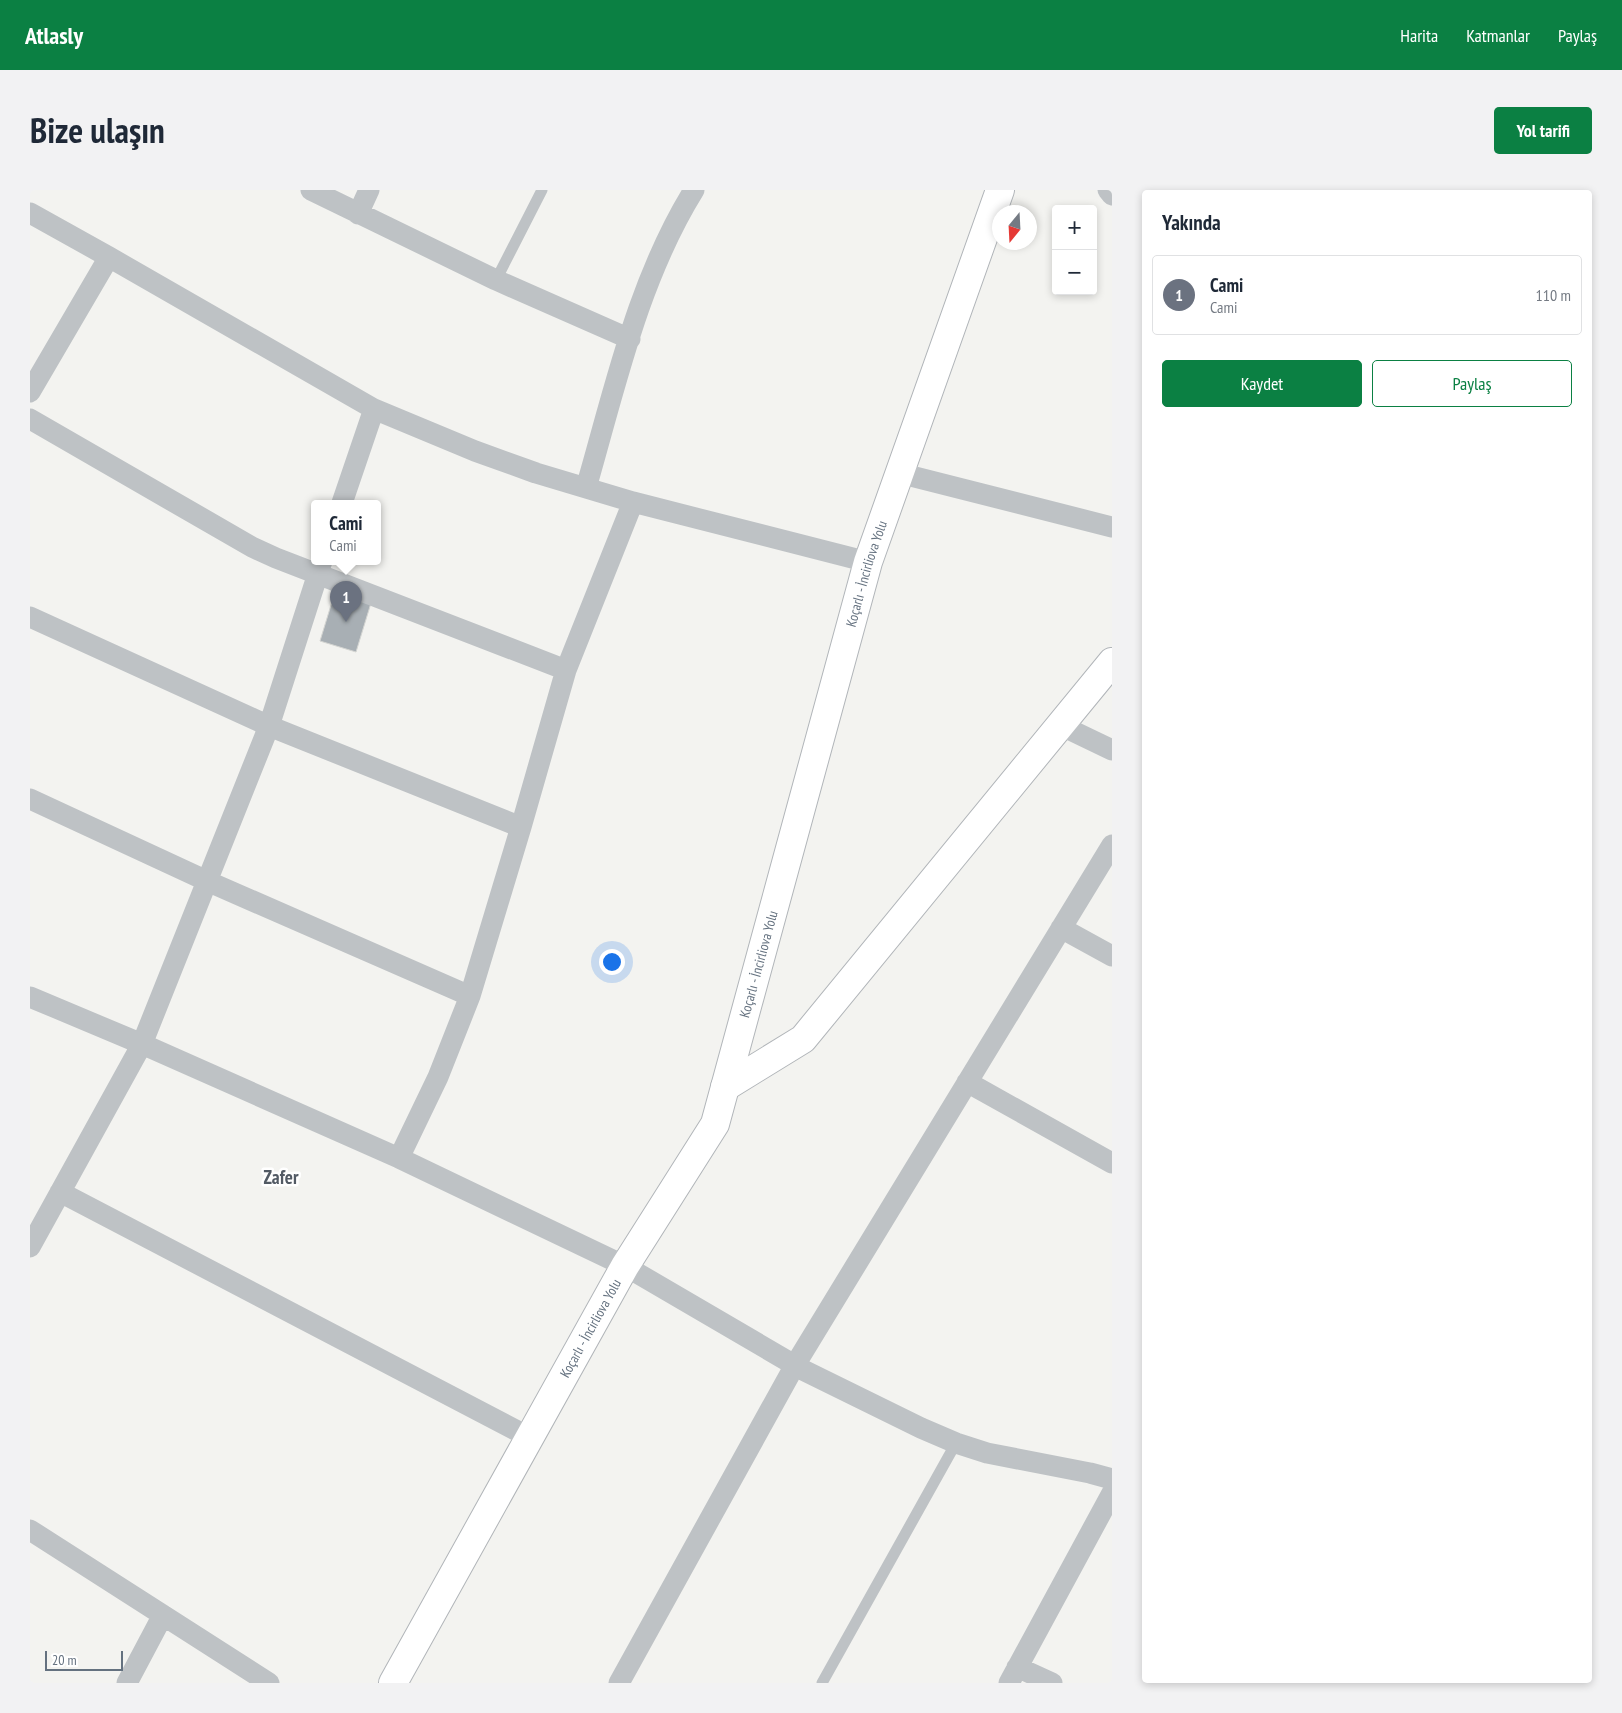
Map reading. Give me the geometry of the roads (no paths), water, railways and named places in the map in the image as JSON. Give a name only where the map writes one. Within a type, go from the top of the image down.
[{"type":"main road","name":"Koçarlı - İncirliova Yolu","points":[[393,1683],[624,1266],[716,1124],[868,562],[1000,190]]},
{"type":"main road","points":[[725,1087],[803,1039],[1112,662]]},
{"type":"street","points":[[311,190],[496,280],[630,339]]},
{"type":"street","points":[[358,214],[370,190]]},
{"type":"street","points":[[586,488],[630,339],[660,254],[682,209],[694,190]]},
{"type":"street","points":[[1108,190],[1112,195]]},
{"type":"street","points":[[30,213],[110,256],[374,409],[536,474],[633,502],[868,562]]},
{"type":"street","points":[[30,392],[110,256]]},
{"type":"street","points":[[343,500],[374,409]]},
{"type":"street","points":[[30,419],[252,547],[276,558],[320,568],[566,670]]},
{"type":"street","points":[[899,474],[1112,527]]},
{"type":"street","points":[[399,1158],[438,1077],[470,996],[566,670],[633,502]]},
{"type":"street","points":[[30,1247],[142,1044],[269,726],[320,568]]},
{"type":"street","points":[[30,617],[269,726],[521,827]]},
{"type":"street","points":[[1060,725],[1112,750]]},
{"type":"street","points":[[30,800],[207,881],[470,996]]},
{"type":"street","points":[[619,1683],[795,1365],[1112,845]]},
{"type":"street","points":[[1061,928],[1112,956]]},
{"type":"street","points":[[30,997],[142,1044],[399,1158],[624,1266],[795,1365],[921,1428],[956,1443],[987,1453],[1112,1479]]},
{"type":"street","points":[[967,1082],[1112,1163]]},
{"type":"street","points":[[60,1192],[529,1437]]},
{"type":"street","points":[[1052,1683],[1013,1675],[1112,1494]]},
{"type":"street","points":[[30,1530],[268,1683]]},
{"type":"street","points":[[126,1683],[163,1616]]},
{"type":"lane","points":[[496,280],[542,190]]},
{"type":"lane","points":[[822,1683],[956,1443]]},
{"type":"place","name":"Cami","points":[[346,622]]},
{"type":"district","name":"Zafer","points":[[281,1177]]}]
